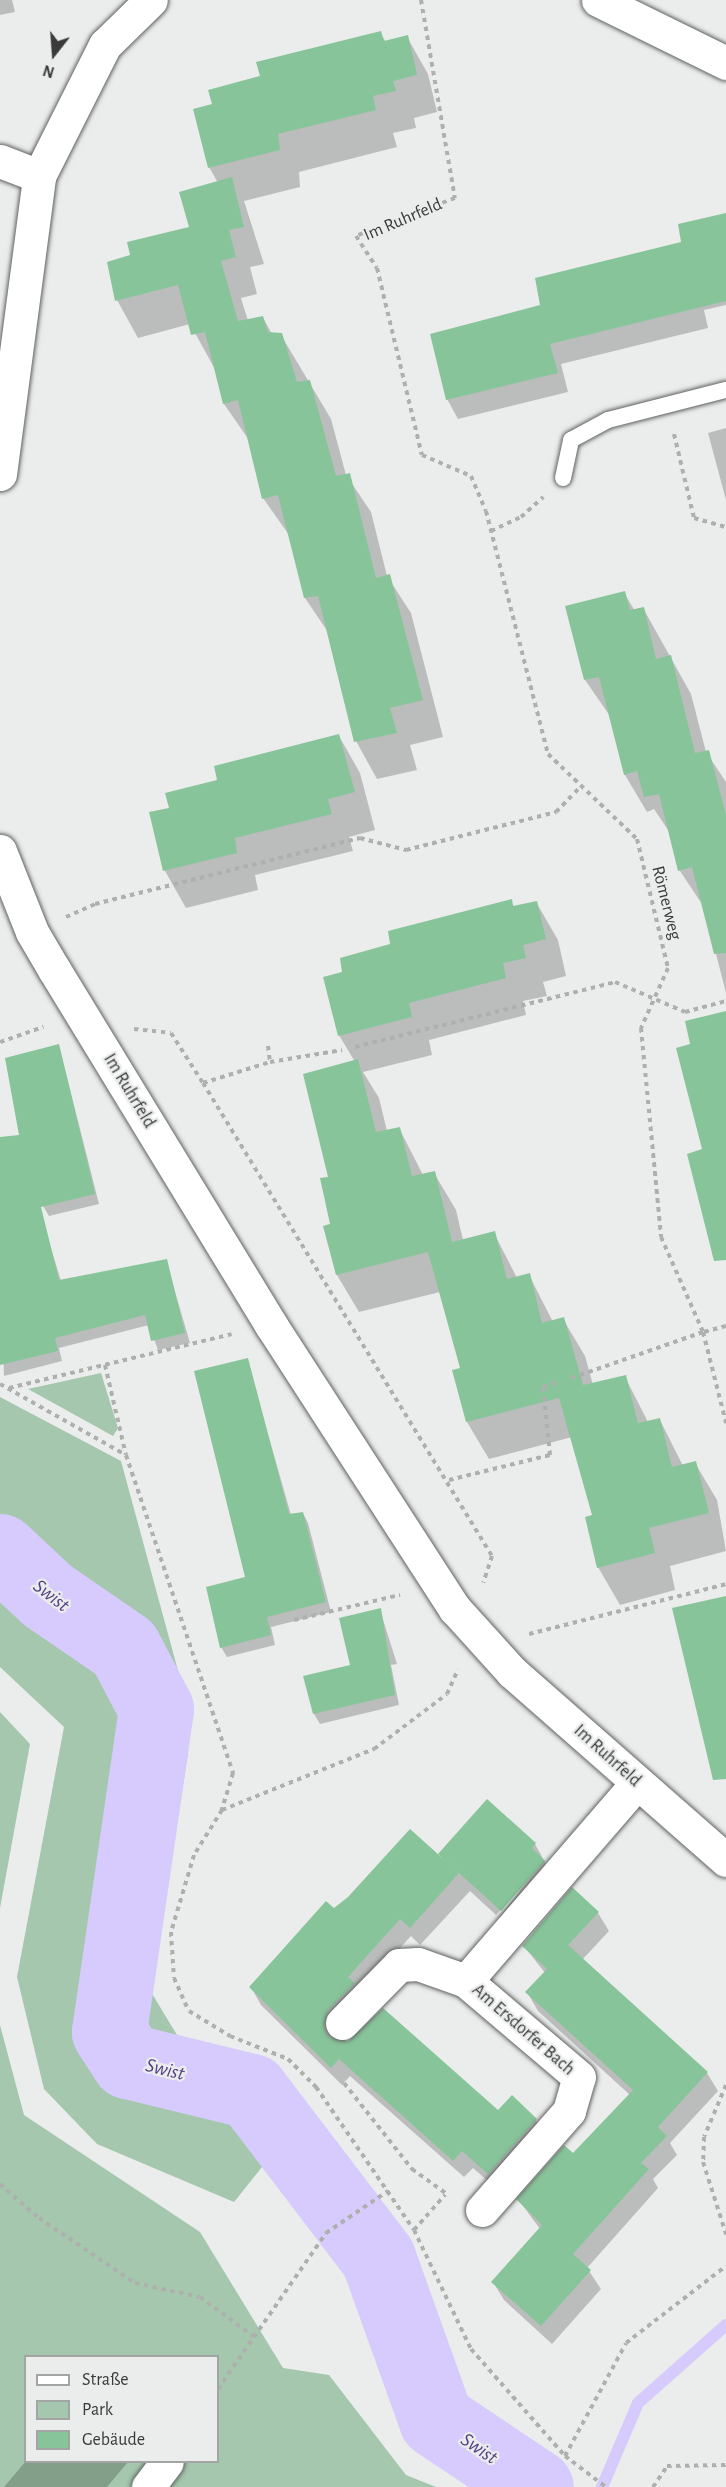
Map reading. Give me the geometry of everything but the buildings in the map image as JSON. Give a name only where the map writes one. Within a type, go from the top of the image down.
[{"type":"street","points":[[0,474],[39,176],[105,45],[151,0]]},
{"type":"street","points":[[598,0],[726,63]]},
{"type":"street","points":[[0,161],[39,176]]},
{"type":"street","name":"Im Ruhrfeld","points":[[0,851],[32,932],[80,1012],[270,1325],[455,1608],[491,1648],[637,1783],[726,1860]]},
{"type":"street","name":"Am Ersdorfer Bach","points":[[466,1982],[637,1783]]},
{"type":"street","name":"Am Ersdorfer Bach","points":[[342,2022],[399,1965],[418,1964],[466,1982],[579,2077],[569,2111],[482,2210]]},
{"type":"street","points":[[148,2487],[166,2463]]},
{"type":"lane","points":[[563,478],[571,440],[608,420],[667,407],[726,390]]},
{"type":"path","name":"Im Ruhrfeld","points":[[422,0],[454,198],[356,236],[377,268],[422,455],[471,476],[486,511]]},
{"type":"path","points":[[667,407],[694,518],[726,527]]},
{"type":"path","points":[[491,531],[521,517],[563,478]]},
{"type":"path","name":"Römerweg","points":[[486,511],[548,754],[637,839],[668,968],[641,1028],[661,1237],[703,1332]]},
{"type":"path","points":[[32,932],[95,904],[360,838],[406,850],[556,812],[581,786]]},
{"type":"path","points":[[355,1047],[615,982],[686,1012],[726,1001]]},
{"type":"path","points":[[0,1042],[80,1012]]},
{"type":"path","points":[[99,1041],[120,1028],[171,1033],[203,1083],[449,1480],[492,1556],[479,1594],[455,1608]]},
{"type":"path","points":[[268,1046],[270,1062]]},
{"type":"path","points":[[203,1083],[270,1062],[342,1050]]},
{"type":"path","points":[[8,1389],[270,1325]]},
{"type":"path","points":[[569,1379],[726,1326]]},
{"type":"path","points":[[703,1332],[726,1423]]},
{"type":"path","points":[[105,1365],[126,1455],[233,1773],[222,1810],[194,1856],[171,1932],[174,1978],[189,2010],[230,2036],[288,2059],[316,2088],[414,2230],[471,2349],[565,2456],[606,2487]]},
{"type":"path","points":[[449,1480],[550,1455],[543,1387],[555,1383]]},
{"type":"path","points":[[0,1384],[126,1455]]},
{"type":"path","points":[[294,1620],[437,1581]]},
{"type":"path","points":[[491,1648],[726,1584]]},
{"type":"path","points":[[222,1810],[374,1749],[447,1695]]},
{"type":"path","points":[[344,2083],[412,2169],[445,2195],[464,2195],[482,2210]]},
{"type":"path","points":[[726,2085],[704,2137],[703,2162],[726,2234]]},
{"type":"path","points":[[0,2184],[39,2218],[135,2283],[200,2297],[253,2336]]},
{"type":"path","points":[[219,2387],[326,2233],[388,2191]]},
{"type":"path","points":[[414,2230],[445,2195]]},
{"type":"path","points":[[565,2456],[626,2343],[726,2266]]},
{"type":"path","points":[[653,2487],[667,2466],[726,2465]]},
{"type":"green space","points":[[101,1373],[118,1428],[113,1436],[28,1389]]},
{"type":"green space","points":[[0,1397],[121,1461],[180,1678],[188,1753],[151,1992],[183,2045],[258,2086],[293,2128],[234,2202],[97,2144],[44,2089],[17,1977],[64,1727],[0,1667]]},
{"type":"green space","points":[[0,1712],[30,1744],[0,1908]]},
{"type":"green space","points":[[0,2025],[24,2115],[200,2232],[283,2368],[329,2375],[406,2475],[436,2487],[0,2487]]},
{"type":"waterway","name":"Swist","points":[[0,1551],[47,1595],[124,1648],[156,1709],[109,2032],[128,2061],[251,2091],[378,2258],[436,2420],[536,2487]]},
{"type":"waterway","points":[[602,2487],[638,2403],[726,2325]]}]
